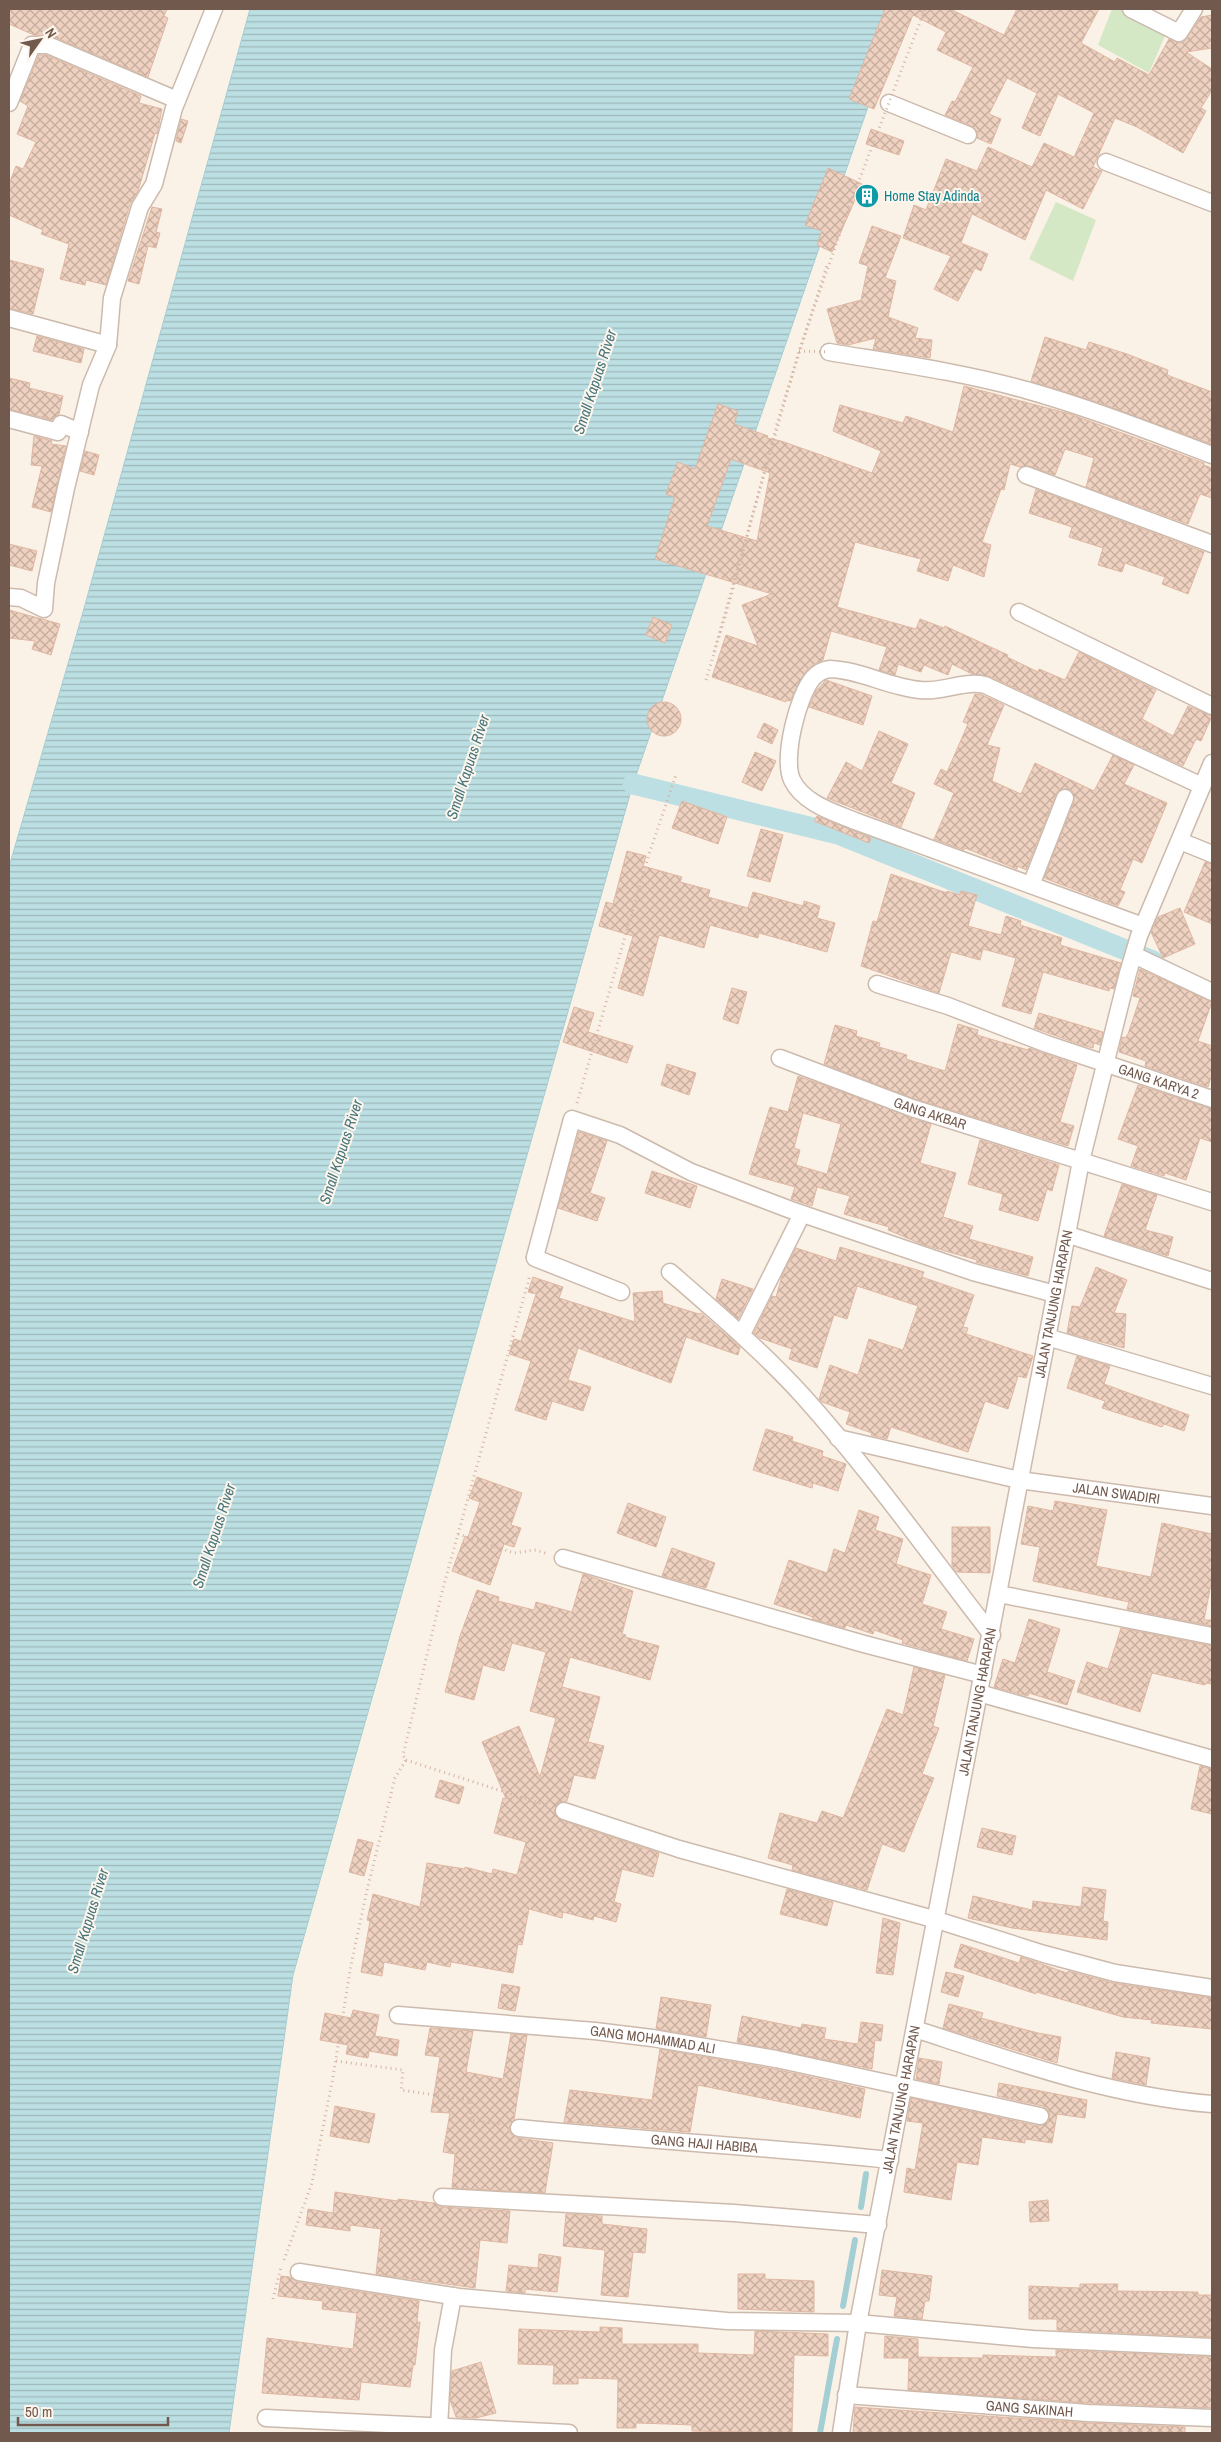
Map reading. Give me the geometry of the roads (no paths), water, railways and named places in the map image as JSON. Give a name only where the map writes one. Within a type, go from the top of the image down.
[{"type":"street","points":[[9,597],[20,598],[44,609],[46,584],[66,488],[92,386],[108,345],[112,298],[140,207],[154,184],[177,100],[214,9]]},
{"type":"street","points":[[1131,9],[1179,33],[1194,9]]},
{"type":"street","points":[[9,103],[32,45],[48,45],[177,100]]},
{"type":"street","points":[[889,103],[968,135]]},
{"type":"street","points":[[1106,162],[1212,204]]},
{"type":"street","points":[[9,318],[108,345]]},
{"type":"street","points":[[829,352],[957,373],[1026,390],[1099,413],[1212,455]]},
{"type":"street","points":[[9,419],[58,432],[62,424],[80,432]]},
{"type":"street","points":[[1026,475],[1212,544]]},
{"type":"street","points":[[1019,612],[1212,706]]},
{"type":"street","points":[[1141,931],[1031,885],[855,821],[824,808],[804,795],[792,780],[788,764],[788,752],[798,714],[813,678],[820,672],[834,669],[918,690],[936,691],[970,683],[984,685],[1202,786]]},
{"type":"street","name":"JALAN TANJUNG HARAPAN","points":[[841,2433],[858,2323],[937,1920],[982,1675],[992,1635],[1046,1337],[1069,1234],[1081,1161],[1128,973],[1141,931],[1212,763]]},
{"type":"street","points":[[1031,885],[1065,798]]},
{"type":"street","points":[[1180,841],[1212,854]]},
{"type":"street","points":[[1134,955],[1212,992]]},
{"type":"street","name":"GANG KARYA 2","points":[[876,984],[1212,1099]]},
{"type":"street","name":"GANG AKBAR","points":[[780,1058],[912,1108],[1212,1202]]},
{"type":"street","points":[[621,1292],[535,1258],[572,1119],[620,1135],[691,1172],[802,1214],[973,1272],[1055,1294]]},
{"type":"street","points":[[742,1334],[802,1214]]},
{"type":"street","points":[[1069,1234],[1212,1280]]},
{"type":"street","points":[[670,1272],[742,1334],[804,1397],[992,1635]]},
{"type":"street","points":[[1046,1337],[1212,1386]]},
{"type":"street","name":"JALAN SWADIRI","points":[[838,1438],[1020,1480],[1212,1506]]},
{"type":"street","points":[[563,1558],[864,1644],[982,1675]]},
{"type":"street","points":[[999,1594],[1212,1636]]},
{"type":"street","points":[[979,1693],[1212,1759]]},
{"type":"street","points":[[564,1811],[679,1849],[937,1920],[1044,1954],[1115,1973],[1212,1988]]},
{"type":"street","name":"GANG MOHAMMAD ALI","points":[[398,2015],[595,2031],[652,2038],[776,2059],[905,2085],[1040,2116]]},
{"type":"street","points":[[915,2029],[1063,2076],[1123,2092],[1184,2102],[1212,2104]]},
{"type":"street","name":"GANG HAJI HABIBA","points":[[519,2128],[676,2143],[796,2150],[890,2160]]},
{"type":"street","points":[[442,2197],[734,2213],[878,2225]]},
{"type":"street","points":[[299,2272],[453,2296],[727,2321],[858,2323],[1033,2339],[1212,2347]]},
{"type":"street","points":[[439,2428],[443,2350],[453,2296]]},
{"type":"street","name":"GANG SAKINAH","points":[[846,2395],[1088,2413],[1212,2418]]},
{"type":"street","points":[[266,2418],[569,2433]]},
{"type":"water","name":"Small Kapuas River","points":[[250,9],[902,9],[633,784],[293,1975],[229,2433],[9,2433],[9,867],[83,612]]},
{"type":"waterway","points":[[633,784],[838,834],[1153,961]]},
{"type":"waterway","points":[[861,2207],[866,2174]]},
{"type":"waterway","points":[[843,2306],[855,2240]]},
{"type":"waterway","points":[[820,2433],[837,2339]]},
{"type":"place","name":"Home Stay Adinda","points":[[867,196]]}]
